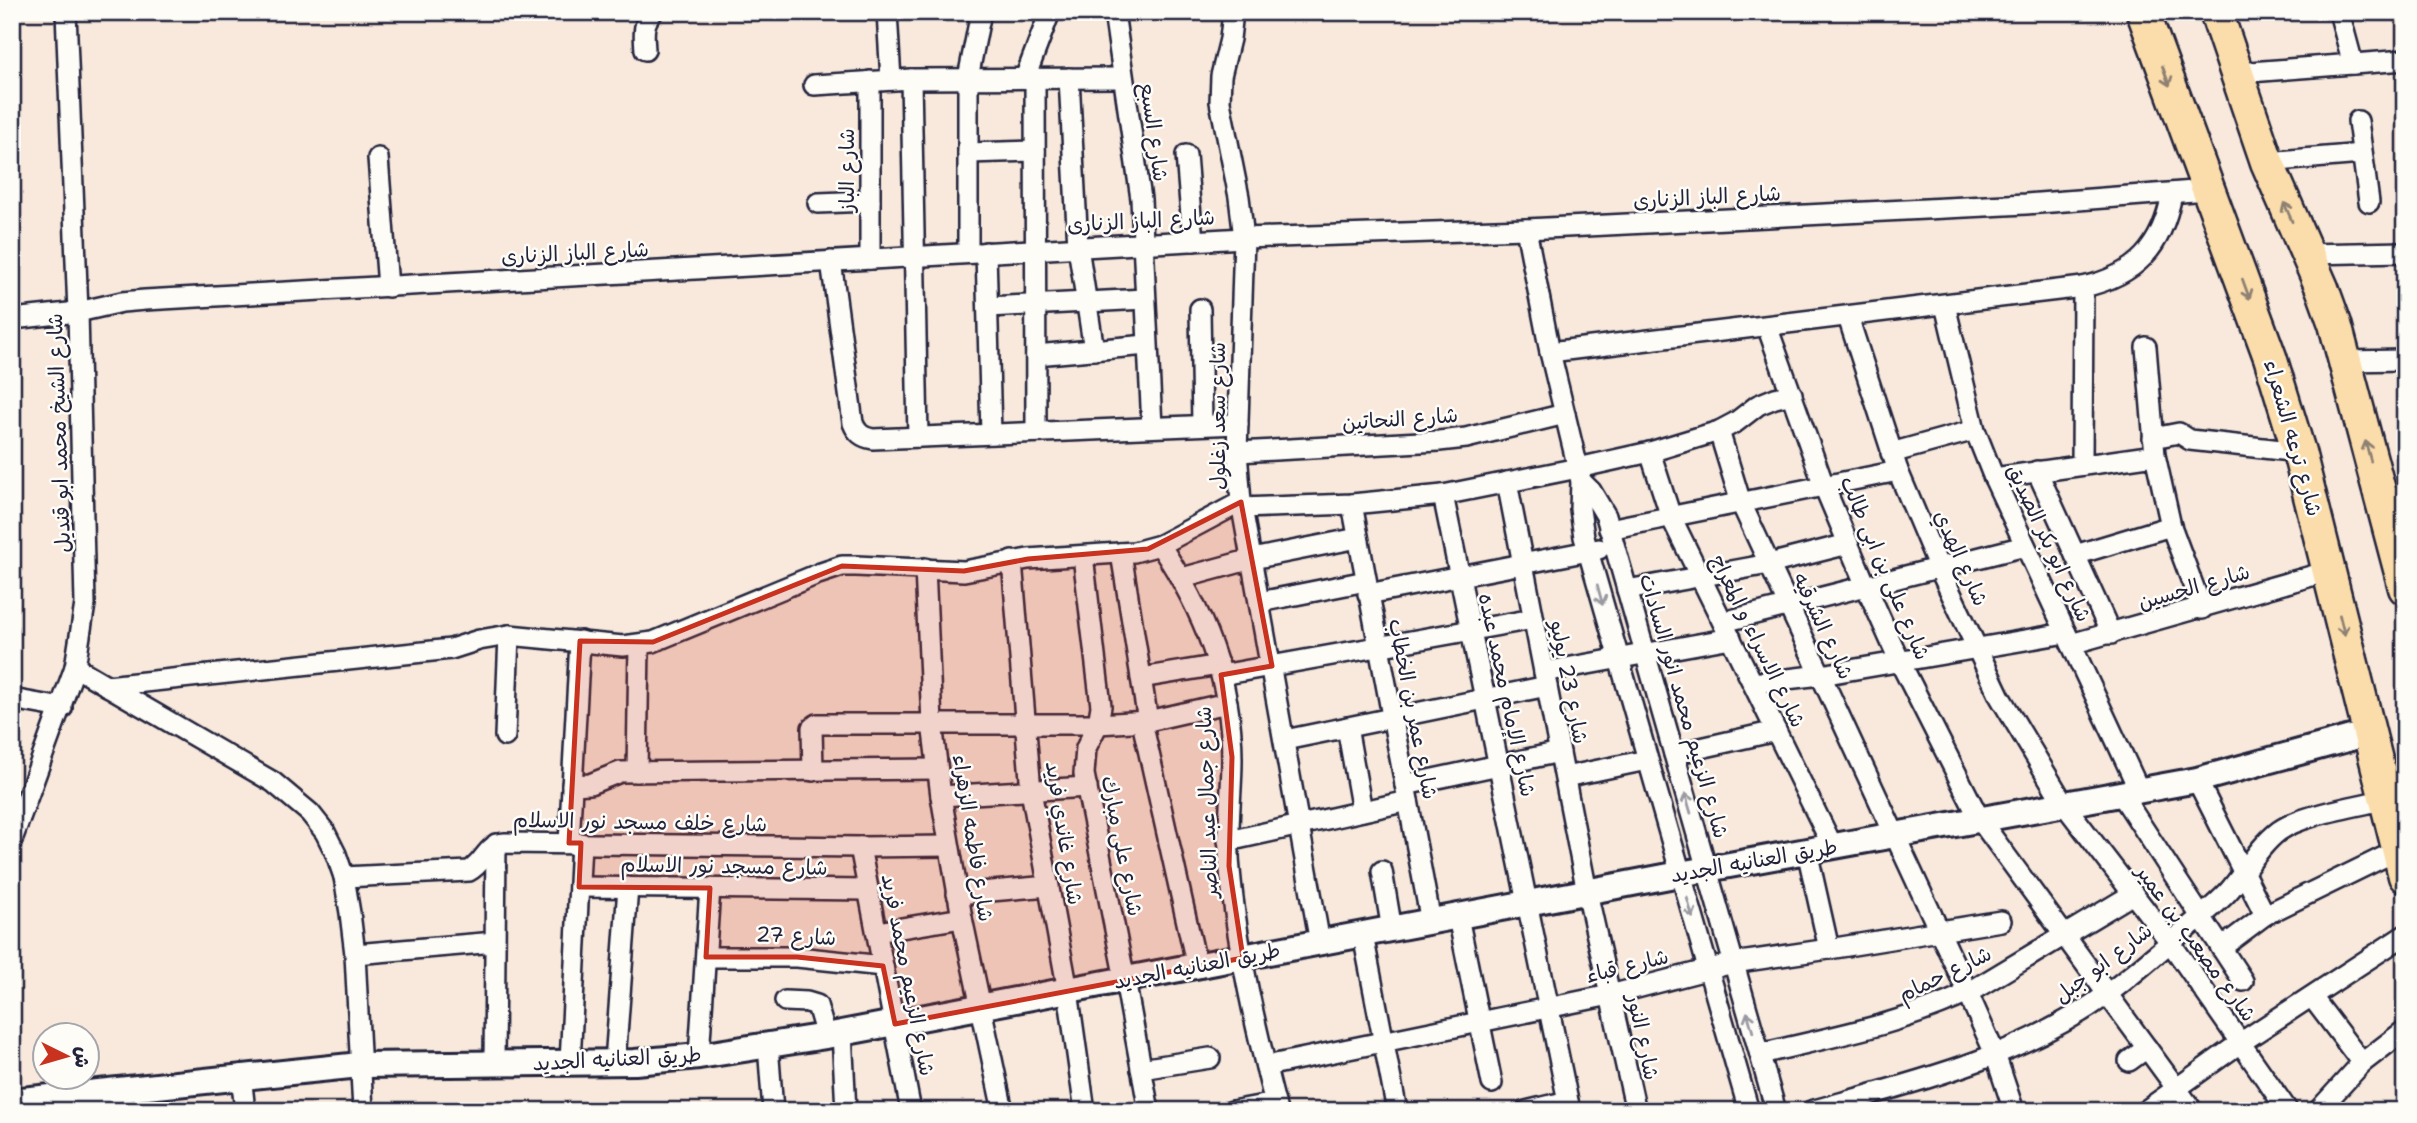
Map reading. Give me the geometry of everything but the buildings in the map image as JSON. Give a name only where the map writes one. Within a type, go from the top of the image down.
[{"type":"highway","name":"شارع ترعه الشعراء","points":[[2143,12],[2270,357],[2299,452],[2401,863]]},
{"type":"highway","points":[[2216,12],[2267,162],[2330,312],[2344,361],[2393,497],[2405,588]]},
{"type":"street","name":"شارع الشيخ محمد ابو قنديل","points":[[12,840],[62,708],[75,667],[84,615],[86,572],[66,12]]},
{"type":"street","points":[[645,50],[644,29],[646,20],[653,12]]},
{"type":"street","points":[[887,12],[891,80]]},
{"type":"street","points":[[981,12],[968,78],[968,153],[977,253],[988,307],[991,434]]},
{"type":"street","points":[[1035,432],[1035,151],[1030,78],[1050,12]]},
{"type":"street","name":"شارع السبع","points":[[1114,12],[1141,199],[1152,427]]},
{"type":"street","name":"شارع سعد زغلول","points":[[1233,12],[1221,76],[1220,102],[1239,197],[1244,238],[1237,452],[1242,505],[1320,943]]},
{"type":"street","points":[[2339,12],[2353,64]]},
{"type":"street","points":[[2236,73],[2405,60]]},
{"type":"street","points":[[1069,78],[1078,247],[1094,350]]},
{"type":"street","points":[[814,85],[911,79],[1123,78]]},
{"type":"street","points":[[911,79],[918,437]]},
{"type":"street","name":"شارع الباز","points":[[870,81],[870,258]]},
{"type":"street","points":[[2358,121],[2369,202]]},
{"type":"street","points":[[968,153],[1035,151]]},
{"type":"street","points":[[2267,162],[2362,154]]},
{"type":"street","points":[[1186,155],[1193,241]]},
{"type":"street","points":[[377,158],[388,287]]},
{"type":"street","name":"شارع الباز الزنارى","points":[[12,319],[78,312],[145,300],[1244,238],[1526,229],[2026,204],[2207,190]]},
{"type":"street","points":[[1550,352],[1945,305],[2106,282],[2127,272],[2158,238],[2168,216],[2172,194]]},
{"type":"street","points":[[818,203],[870,201]]},
{"type":"street","name":"شارع الزعيم محمد انور السادات","points":[[1526,229],[1550,352],[1579,475],[1580,516],[1588,551],[1749,1111]]},
{"type":"street","points":[[2306,254],[2405,252]]},
{"type":"street","points":[[831,261],[853,423],[857,432],[864,437],[873,439],[1238,424]]},
{"type":"street","points":[[2082,465],[2083,287]]},
{"type":"street","points":[[988,307],[1145,299]]},
{"type":"street","name":"شارع ابو بكر الصديق","points":[[1945,305],[1975,430],[1994,478],[2068,639],[2130,792],[2243,981]]},
{"type":"street","points":[[1200,309],[1202,425]]},
{"type":"street","name":"شارع الهدي","points":[[1848,317],[1894,462],[1939,568],[2000,697],[2064,804]]},
{"type":"street","name":"شارع على بن ابى طالب","points":[[1767,326],[1824,486],[1866,586],[1900,662],[1980,820],[2193,1111]]},
{"type":"street","points":[[1036,355],[1147,345]]},
{"type":"street","points":[[2146,346],[2154,447],[2171,526],[2202,609]]},
{"type":"street","points":[[2344,361],[2405,360]]},
{"type":"street","points":[[107,686],[451,649],[509,635],[623,646],[639,645],[653,642],[830,569],[856,566],[964,571],[1012,561],[1121,553],[1160,545],[1242,505],[1352,505],[1443,495],[1507,482],[1579,475],[1718,432],[1758,405],[1792,394]]},
{"type":"street","name":"شارع النحاتين","points":[[1237,452],[1466,438],[1565,414]]},
{"type":"street","points":[[1260,602],[1459,576],[1588,551],[1612,538],[1671,517],[1824,486],[1975,430]]},
{"type":"street","name":"شارع الشرقيه","points":[[1718,432],[1741,503],[1968,992],[1995,1054],[2014,1111]]},
{"type":"street","points":[[1994,478],[2082,465],[2154,447],[2179,433],[2190,440],[2299,452]]},
{"type":"street","name":"شارع الاسراء و المعراج","points":[[1650,452],[1671,517],[1833,847]]},
{"type":"street","points":[[2037,471],[2111,634]]},
{"type":"street","name":"شارع الزعيم محمد انور السادات","points":[[1579,475],[1599,503],[1612,538],[1776,1111]]},
{"type":"street","name":"شارع 23 يوليو","points":[[1507,482],[1587,892]]},
{"type":"street","name":"شارع الإمام محمد عبده","points":[[1443,495],[1569,1106]]},
{"type":"street","name":"شارع عمر بن الخطاب","points":[[1352,505],[1431,922]]},
{"type":"street","points":[[2075,555],[2171,526]]},
{"type":"street","points":[[1182,578],[1252,559],[1358,538]]},
{"type":"street","points":[[1627,590],[1769,564],[1848,544]]},
{"type":"street","name":"شارع جمال عبد الناصر","points":[[1160,545],[1201,614],[1220,670],[1227,703],[1232,757],[1228,841],[1232,890],[1243,958],[1276,1107]]},
{"type":"street","points":[[1285,740],[1485,699],[1617,658],[1727,630],[1788,606],[2025,546]]},
{"type":"street","points":[[1121,553],[1141,678],[1145,721],[1197,967]]},
{"type":"street","name":"شارع على مبارك","points":[[1083,556],[1100,697],[1098,724],[1086,748],[1084,761],[1087,787],[1149,1111]]},
{"type":"street","name":"شارع غاندي فريد","points":[[1012,561],[1031,791],[1068,991],[1085,1111]]},
{"type":"street","name":"شارع فاطمه الزهراء","points":[[925,568],[932,723],[937,769],[957,894],[1003,1111]]},
{"type":"street","name":"شارع الحسين","points":[[1753,683],[1821,675],[1977,649],[2111,634],[2329,571]]},
{"type":"street","points":[[1141,678],[1272,666],[1533,619]]},
{"type":"street","points":[[505,736],[509,635]]},
{"type":"street","points":[[570,1063],[579,887],[572,785],[580,641]]},
{"type":"street","points":[[637,772],[639,645]]},
{"type":"street","points":[[75,667],[274,782],[293,796],[325,832],[344,877],[355,954],[363,1111]]},
{"type":"street","points":[[12,699],[62,708]]},
{"type":"street","points":[[813,771],[811,732],[814,725],[1098,724],[1145,721],[1227,703]]},
{"type":"street","points":[[1347,727],[1362,811]]},
{"type":"street","points":[[1674,754],[1776,731]]},
{"type":"street","name":"طريق العنانيه الجديد","points":[[12,1101],[105,1100],[242,1075],[360,1065],[615,1062],[699,1056],[834,1035],[1680,874],[2197,780],[2368,733]]},
{"type":"street","points":[[1228,841],[1362,811],[1406,793],[1499,765],[1560,751]]},
{"type":"street","points":[[1564,777],[1647,760]]},
{"type":"street","points":[[572,785],[590,784],[620,772],[937,769]]},
{"type":"street","points":[[2197,780],[2265,915]]},
{"type":"street","points":[[941,796],[1087,787]]},
{"type":"street","name":"شارع ابو جبل","points":[[1811,1111],[1995,1054],[2051,1028],[2106,995],[2169,943],[2227,893],[2269,840],[2292,824],[2385,799]]},
{"type":"street","name":"شارع مصعب بن عمير","points":[[2064,804],[2169,943],[2288,1111]]},
{"type":"street","points":[[494,1063],[496,844]]},
{"type":"street","name":"شارع خلف مسجد نور الاسلام","points":[[344,877],[469,871],[478,866],[488,849],[496,844],[949,846]]},
{"type":"street","name":"شارع الزعيم محمد فريد","points":[[860,847],[911,1111]]},
{"type":"street","points":[[1807,852],[1829,950]]},
{"type":"street","points":[[2221,948],[2265,915],[2401,863]]},
{"type":"street","points":[[1382,871],[1392,930]]},
{"type":"street","points":[[957,894],[1049,886]]},
{"type":"street","name":"شارع مسجد نور الاسلام","points":[[579,887],[868,890]]},
{"type":"street","points":[[615,1062],[628,887]]},
{"type":"street","points":[[699,1056],[710,888]]},
{"type":"street","name":"شارع النور","points":[[1587,892],[1636,1111]]},
{"type":"street","name":"شارع حمام","points":[[1760,1054],[1920,1014],[1968,992],[2133,894]]},
{"type":"street","points":[[1458,917],[1492,1083]]},
{"type":"street","points":[[877,932],[962,918]]},
{"type":"street","name":"شارع قباء","points":[[1266,1066],[1610,995],[1733,963],[1829,950],[2001,920]]},
{"type":"street","points":[[1363,935],[1398,1111]]},
{"type":"street","points":[[2145,1111],[2240,1043],[2405,935]]},
{"type":"street","points":[[355,954],[495,942]]},
{"type":"street","name":"شارع 27","points":[[706,957],[797,957],[883,966]]},
{"type":"street","points":[[2312,997],[2362,1063]]},
{"type":"street","points":[[786,1001],[817,1005],[834,1035],[846,1111]]},
{"type":"street","points":[[2318,1111],[2362,1063],[2405,1030]]},
{"type":"street","points":[[768,1045],[773,1111]]},
{"type":"street","points":[[2129,1061],[2147,1048]]},
{"type":"street","points":[[1141,1069],[1210,1058]]},
{"type":"street","points":[[242,1075],[245,1111]]},
{"type":"street","points":[[1526,1111],[1569,1106]]},
{"type":"street","points":[[1232,1111],[1276,1107]]},
{"type":"highlighted area","points":[[1241,502],[1272,666],[1221,675],[1232,757],[1229,866],[1243,958],[895,1024],[883,966],[797,957],[706,957],[710,888],[579,887],[581,843],[569,843],[580,641],[653,642],[842,566],[964,571],[1028,559],[1148,549]]}]
